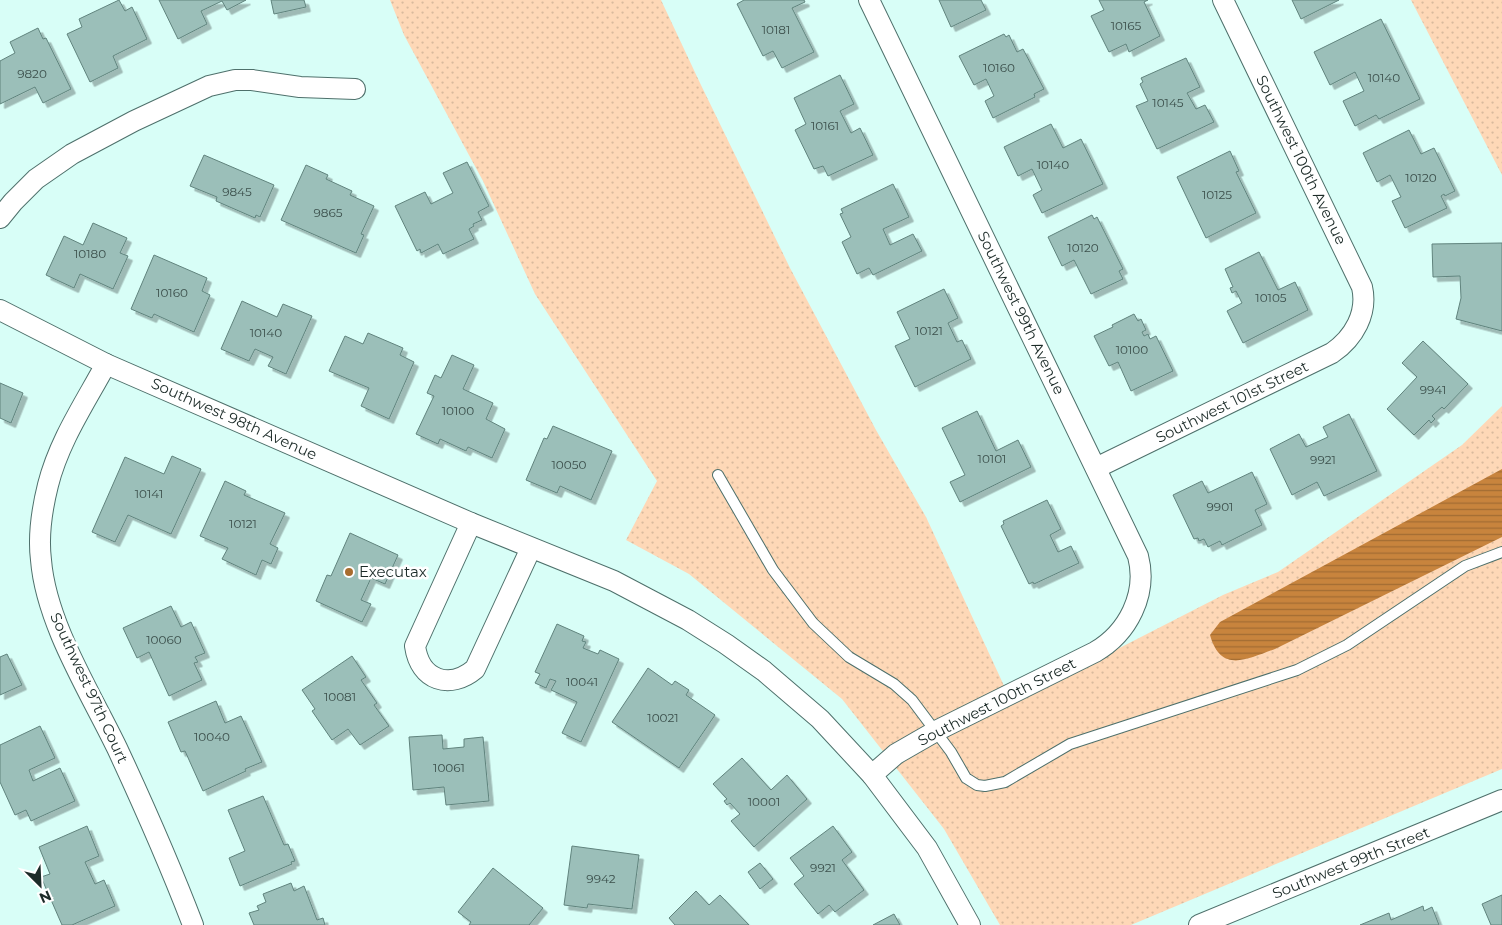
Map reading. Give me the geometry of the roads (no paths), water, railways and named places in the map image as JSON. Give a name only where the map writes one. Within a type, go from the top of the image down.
[{"type":"street","name":"Southwest 99th Avenue","points":[[869,0],[1138,556],[1142,577],[1138,600],[1121,629]]},
{"type":"street","name":"Southwest 100th Avenue","points":[[1223,0],[1362,287],[1363,306],[1358,323]]},
{"type":"street","points":[[0,218],[24,190],[52,167],[95,141],[210,86],[223,82],[252,80],[300,87],[355,89]]},
{"type":"street","name":"Southwest 98th Avenue","points":[[0,310],[106,364],[471,523],[614,581],[688,620],[726,644],[764,671],[820,719],[872,775],[927,848],[970,925]]},
{"type":"street","name":"Southwest 101st Street","points":[[1096,468],[1332,354],[1346,341],[1358,323]]},
{"type":"street","name":"Southwest 97th Court","points":[[106,364],[66,434],[55,460],[44,501],[40,536],[41,561],[48,597],[60,633],[117,749],[183,898],[193,925]]},
{"type":"street","points":[[471,523],[415,646],[420,664],[426,672],[435,678],[442,680],[462,678],[475,669],[531,548]]},
{"type":"street","name":"Southwest 100th Street","points":[[872,775],[896,754],[936,731],[1095,652],[1106,645],[1121,629]]},
{"type":"street","name":"Southwest 99th Street","points":[[1199,925],[1502,800]]},
{"type":"lane","points":[[718,475],[772,570],[813,623],[850,657],[894,684],[912,700],[951,752],[966,778],[971,782],[985,786],[1000,783],[1070,744],[1298,670],[1347,644],[1465,566],[1502,552]]},
{"type":"place","name":"Executax","points":[[349,572]]}]
